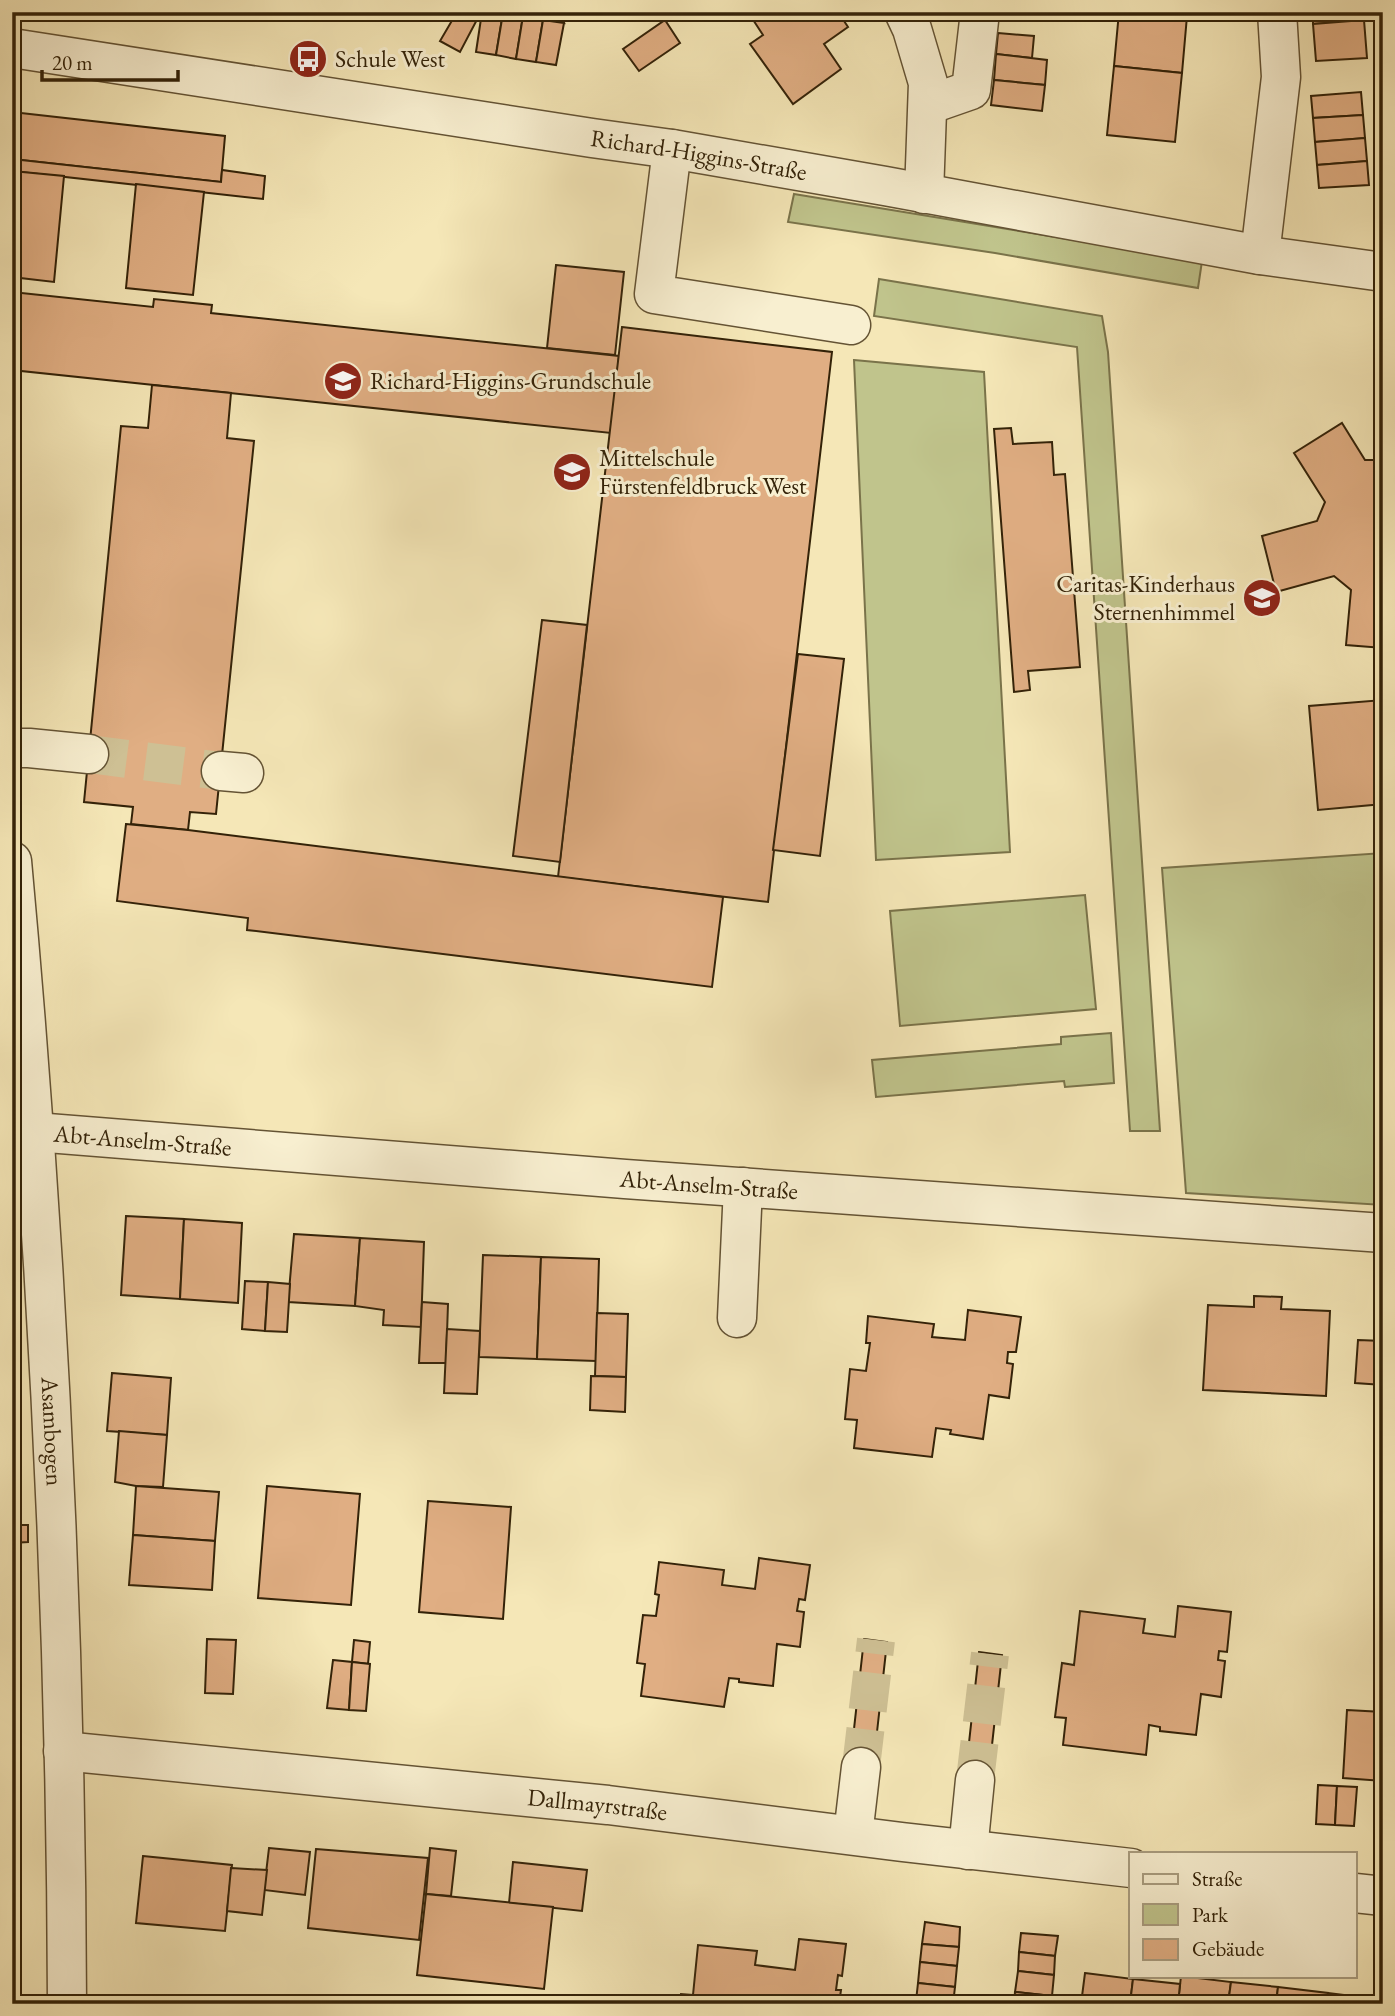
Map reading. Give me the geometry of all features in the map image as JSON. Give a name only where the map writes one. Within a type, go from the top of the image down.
[{"type":"street","points":[[904,12],[912,29],[928,83],[924,194]]},
{"type":"street","points":[[928,105],[971,90],[980,12]]},
{"type":"street","points":[[1260,255],[1281,77],[1277,12]]},
{"type":"street","name":"Richard-Higgins-Straße","points":[[12,48],[672,149],[1260,255],[1383,272]]},
{"type":"street","points":[[672,149],[654,293],[850,325]]},
{"type":"street","points":[[12,748],[89,754]]},
{"type":"street","name":"Asambogen","points":[[12,861],[35,1132],[51,1408],[63,1751],[67,2004]]},
{"type":"street","name":"Abt-Anselm-Straße","points":[[35,1132],[625,1180],[1383,1233]]},
{"type":"street","points":[[737,1318],[743,1187]]},
{"type":"street","name":"Dallmayrstraße","points":[[63,1751],[608,1805],[1129,1868]]},
{"type":"street","points":[[853,1835],[861,1767]]},
{"type":"street","points":[[968,1850],[975,1780]]},
{"type":"street","points":[[1356,1893],[1383,1896]]},
{"type":"green space","points":[[794,194],[1202,261],[1198,288],[995,253],[788,222]]},
{"type":"green space","points":[[879,279],[1102,316],[1108,352],[1160,1131],[1130,1131],[1077,347],[874,316]]},
{"type":"green space","points":[[854,360],[984,372],[1010,852],[876,860]]},
{"type":"green space","points":[[1383,853],[1383,1205],[1186,1193],[1162,868]]},
{"type":"green space","points":[[1085,895],[1096,1009],[900,1026],[890,911]]},
{"type":"green space","points":[[1111,1033],[1114,1083],[1065,1087],[1064,1081],[876,1097],[872,1060],[1061,1044],[1061,1037]]},
{"type":"building","points":[[457,12],[481,12],[460,52],[440,41]]},
{"type":"building","points":[[482,12],[503,13],[496,55],[476,52]]},
{"type":"building","points":[[497,12],[558,12],[564,23],[523,16]]},
{"type":"building","points":[[748,12],[838,12],[848,27],[824,44],[841,69],[793,104],[750,44],[763,35]]},
{"type":"building","points":[[1119,12],[1187,16],[1182,73],[1114,66]]},
{"type":"building","points":[[1313,12],[1352,12],[1353,21],[1313,24]]},
{"type":"building","points":[[503,13],[523,16],[516,59],[496,55]]},
{"type":"building","points":[[523,16],[543,20],[536,62],[516,59]]},
{"type":"building","points":[[543,20],[564,23],[556,65],[536,62]]},
{"type":"building","points":[[665,20],[680,43],[639,71],[623,49]]},
{"type":"building","points":[[1364,20],[1367,58],[1316,61],[1313,24]]},
{"type":"building","points":[[998,33],[1034,36],[1032,58],[996,54]]},
{"type":"building","points":[[996,54],[1047,60],[1045,85],[994,80]]},
{"type":"building","points":[[1114,66],[1182,73],[1175,142],[1107,135]]},
{"type":"building","points":[[994,80],[1045,85],[1042,111],[991,105]]},
{"type":"building","points":[[1361,92],[1363,115],[1313,118],[1311,96]]},
{"type":"building","points":[[12,112],[225,136],[221,182],[12,159]]},
{"type":"building","points":[[1363,115],[1365,138],[1315,142],[1313,118]]},
{"type":"building","points":[[1365,138],[1367,161],[1317,165],[1315,142]]},
{"type":"building","points":[[12,159],[221,182],[222,170],[265,176],[263,199],[12,171]]},
{"type":"building","points":[[1367,161],[1369,185],[1319,188],[1317,165]]},
{"type":"building","points":[[12,171],[64,176],[54,282],[12,277]]},
{"type":"building","points":[[136,184],[204,192],[193,295],[126,288]]},
{"type":"building","points":[[556,265],[624,272],[615,355],[547,348]]},
{"type":"building","points":[[12,292],[153,307],[154,299],[212,305],[211,313],[619,356],[611,433],[12,370]]},
{"type":"building","points":[[622,327],[832,352],[768,902],[558,877]]},
{"type":"building","points":[[152,385],[231,393],[227,438],[254,441],[216,814],[190,812],[188,830],[131,824],[133,807],[84,802],[121,426],[148,428]]},
{"type":"building","points":[[1342,423],[1365,460],[1383,460],[1383,648],[1346,645],[1351,590],[1334,576],[1276,592],[1262,536],[1317,521],[1325,502],[1294,453]]},
{"type":"building","points":[[1011,428],[1013,444],[1052,442],[1054,475],[1065,474],[1080,667],[1028,671],[1030,690],[1014,692],[994,429]]},
{"type":"building","points":[[542,620],[587,625],[560,862],[513,856]]},
{"type":"building","points":[[798,654],[844,659],[820,856],[773,850]]},
{"type":"building","points":[[1383,700],[1383,804],[1318,810],[1309,706]]},
{"type":"building","points":[[126,824],[723,897],[712,987],[247,930],[248,918],[117,901]]},
{"type":"building","points":[[126,1216],[184,1219],[180,1299],[121,1295]]},
{"type":"building","points":[[184,1219],[242,1223],[238,1303],[180,1299]]},
{"type":"building","points":[[294,1234],[360,1238],[355,1306],[288,1302]]},
{"type":"building","points":[[360,1238],[424,1242],[421,1327],[383,1325],[384,1310],[355,1306]]},
{"type":"building","points":[[483,1255],[541,1257],[537,1359],[479,1357]]},
{"type":"building","points":[[541,1257],[599,1259],[596,1361],[537,1359]]},
{"type":"building","points":[[245,1281],[268,1282],[265,1331],[242,1329]]},
{"type":"building","points":[[268,1282],[290,1284],[287,1332],[265,1331]]},
{"type":"building","points":[[1254,1296],[1282,1297],[1281,1309],[1330,1311],[1326,1396],[1203,1390],[1208,1305],[1254,1307]]},
{"type":"building","points":[[422,1302],[448,1304],[446,1363],[419,1363]]},
{"type":"building","points":[[968,1310],[1021,1317],[1016,1352],[1008,1352],[1007,1363],[1013,1364],[1009,1398],[989,1395],[983,1439],[950,1434],[951,1430],[936,1428],[932,1457],[854,1448],[857,1420],[845,1419],[850,1369],[866,1371],[870,1343],[866,1343],[868,1316],[934,1324],[932,1337],[965,1340]]},
{"type":"building","points":[[597,1313],[628,1314],[626,1377],[595,1376]]},
{"type":"building","points":[[447,1329],[480,1331],[477,1394],[444,1393]]},
{"type":"building","points":[[1358,1340],[1383,1341],[1383,1385],[1355,1383]]},
{"type":"building","points":[[112,1373],[171,1378],[167,1435],[107,1431]]},
{"type":"building","points":[[591,1376],[626,1377],[625,1412],[590,1410]]},
{"type":"building","points":[[119,1431],[167,1435],[163,1487],[115,1482]]},
{"type":"building","points":[[136,1486],[219,1492],[215,1541],[133,1535]]},
{"type":"building","points":[[267,1486],[360,1494],[351,1605],[258,1598]]},
{"type":"building","points":[[428,1501],[511,1507],[503,1619],[419,1612]]},
{"type":"building","points":[[12,1525],[28,1525],[28,1542],[12,1543]]},
{"type":"building","points":[[133,1535],[215,1541],[212,1590],[129,1585]]},
{"type":"building","points":[[759,1558],[810,1565],[805,1600],[799,1599],[797,1611],[804,1612],[800,1647],[777,1644],[773,1686],[739,1682],[739,1679],[729,1678],[724,1707],[641,1696],[645,1664],[637,1663],[643,1615],[656,1616],[659,1595],[655,1594],[659,1562],[724,1570],[722,1585],[755,1589]]},
{"type":"building","points":[[1178,1606],[1231,1612],[1227,1652],[1219,1651],[1218,1660],[1225,1661],[1221,1697],[1201,1694],[1196,1735],[1160,1731],[1160,1727],[1149,1725],[1146,1755],[1063,1745],[1066,1718],[1055,1717],[1062,1663],[1074,1665],[1080,1611],[1145,1619],[1143,1633],[1175,1637]]},
{"type":"building","points":[[207,1639],[236,1640],[233,1694],[205,1693]]},
{"type":"building","points":[[864,1639],[887,1642],[873,1768],[850,1765]]},
{"type":"building","points":[[354,1640],[370,1642],[368,1664],[352,1662]]},
{"type":"building","points":[[979,1652],[1002,1655],[988,1781],[965,1779]]},
{"type":"building","points":[[333,1660],[352,1662],[349,1710],[327,1708]]},
{"type":"building","points":[[352,1662],[370,1664],[366,1711],[349,1710]]},
{"type":"building","points":[[1347,1710],[1383,1712],[1383,1781],[1343,1778]]},
{"type":"building","points":[[1318,1785],[1337,1786],[1335,1825],[1316,1824]]},
{"type":"building","points":[[1337,1786],[1357,1787],[1354,1826],[1335,1825]]},
{"type":"building","points":[[269,1848],[310,1852],[305,1895],[264,1890]]},
{"type":"building","points":[[430,1848],[456,1851],[451,1896],[426,1894]]},
{"type":"building","points":[[316,1849],[428,1858],[419,1940],[308,1928]]},
{"type":"building","points":[[143,1856],[232,1865],[225,1931],[136,1923]]},
{"type":"building","points":[[513,1862],[587,1870],[582,1911],[509,1903]]},
{"type":"building","points":[[231,1868],[267,1870],[262,1915],[227,1911]]},
{"type":"building","points":[[426,1894],[553,1907],[544,1989],[417,1975]]},
{"type":"building","points":[[925,1922],[960,1927],[959,1947],[922,1944]]},
{"type":"building","points":[[1021,1933],[1058,1936],[1055,1956],[1019,1952]]},
{"type":"building","points":[[799,1939],[846,1944],[842,1976],[838,1975],[836,1990],[841,1990],[839,2004],[680,2004],[681,1994],[693,1995],[698,1945],[757,1951],[755,1965],[795,1970]]},
{"type":"building","points":[[922,1944],[959,1947],[957,1966],[920,1962]]},
{"type":"building","points":[[1019,1952],[1055,1956],[1054,1975],[1018,1971]]},
{"type":"building","points":[[920,1962],[957,1966],[955,1987],[918,1983]]},
{"type":"building","points":[[1018,1971],[1054,1975],[1052,1996],[1015,1992]]},
{"type":"building","points":[[1085,1973],[1133,1979],[1130,2004],[1081,2004]]},
{"type":"building","points":[[1181,1978],[1231,1982],[1228,2004],[1178,2004]]},
{"type":"building","points":[[1133,1979],[1180,1984],[1178,2004],[1130,2004]]},
{"type":"building","points":[[1231,1982],[1278,1987],[1276,2004],[1228,2004]]},
{"type":"building","points":[[918,1983],[955,1987],[953,2004],[916,2001]]},
{"type":"building","points":[[1278,1987],[1328,1993],[1327,2004],[1276,2004]]},
{"type":"building","points":[[1015,1992],[1052,1996],[1051,2004],[1014,2004]]},
{"type":"building","points":[[1328,1993],[1383,2000],[1383,2004],[1327,2004]]},
{"type":"tunnel","points":[[89,754],[221,771]]},
{"type":"tunnel","points":[[861,1767],[876,1640]]},
{"type":"tunnel","points":[[975,1780],[990,1654]]},
{"type":"place","name":"Schule West","points":[[308,59]]},
{"type":"place","name":"Richard-Higgins-Grundschule","points":[[343,381]]},
{"type":"place","name":"Mittelschule Fürstenfeldbruck West","points":[[572,472]]},
{"type":"place","name":"Caritas-Kinderhaus Sternenhimmel","points":[[1262,598]]}]
